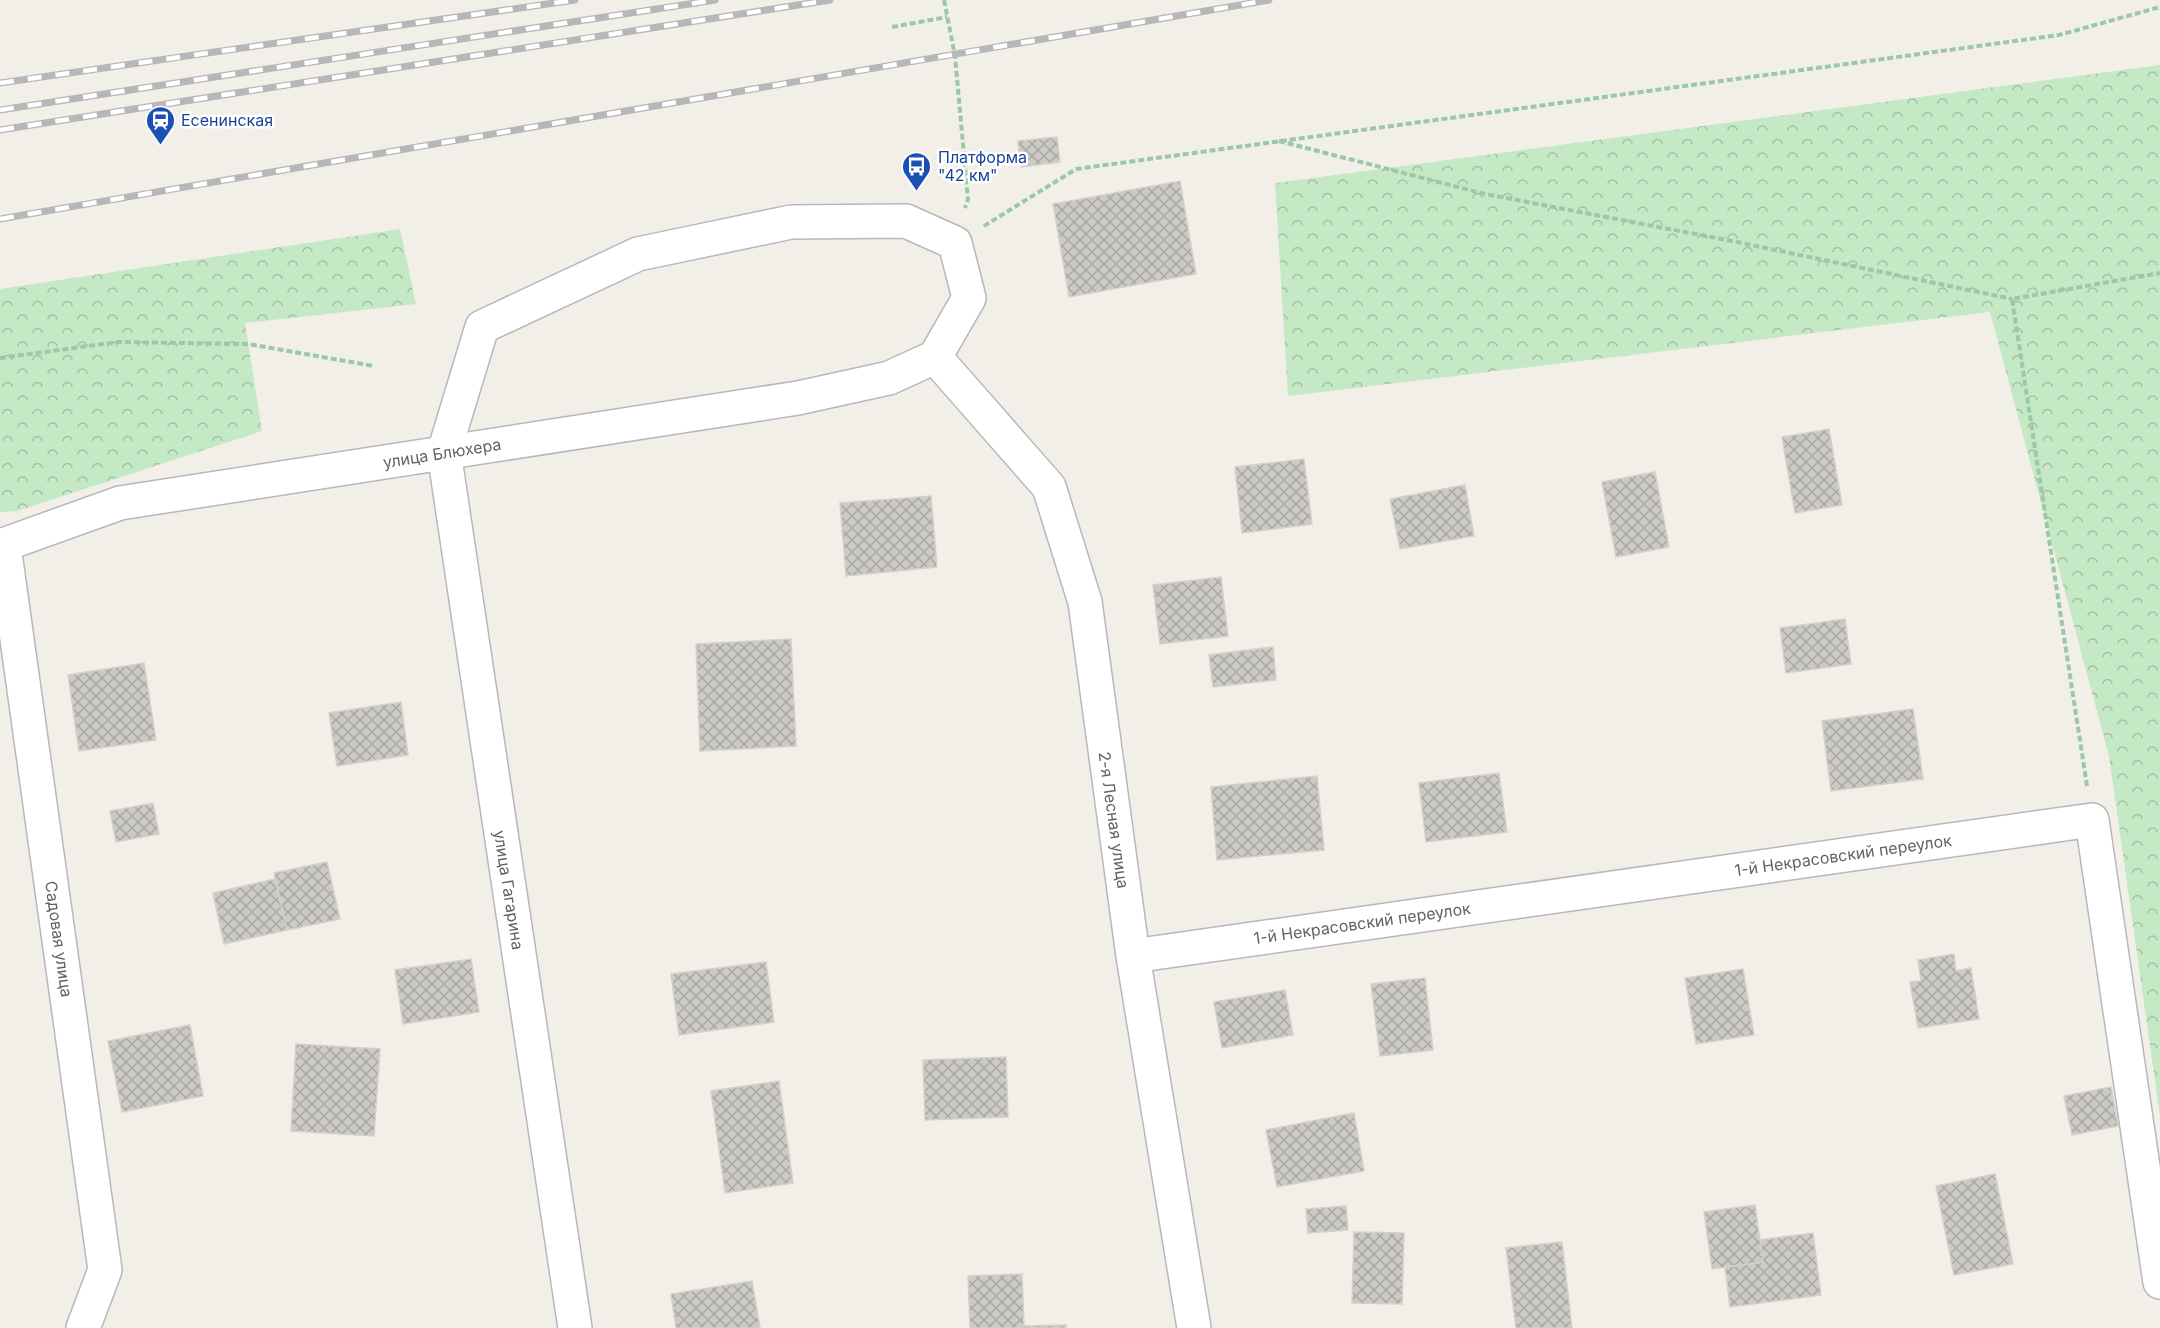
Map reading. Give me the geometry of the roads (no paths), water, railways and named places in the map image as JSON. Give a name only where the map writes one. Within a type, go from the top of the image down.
[{"type":"street","points":[[444,452],[482,327],[638,254],[791,222],[906,221],[955,243],[969,298],[935,357]]},
{"type":"street","name":"улица Блюхера","points":[[2,546],[120,503],[798,398],[889,378],[935,357]]},
{"type":"street","name":"2-я Лесная улица","points":[[935,357],[1049,487],[1085,602],[1133,956],[1194,1328]]},
{"type":"street","name":"улица Гагарина","points":[[444,452],[575,1328]]},
{"type":"street","name":"Садовая улица","points":[[2,546],[105,1270],[83,1328]]},
{"type":"street","name":"1-й Некрасовский переулок","points":[[1133,956],[2092,820],[2160,1282]]},
{"type":"railway","points":[[0,83],[575,0]]},
{"type":"railway","points":[[0,110],[715,0]]},
{"type":"railway","points":[[0,130],[830,0]]},
{"type":"railway","points":[[0,219],[1269,0]]},
{"type":"place","name":"Есенинская","points":[[160,146]]},
{"type":"place","name":"Платформа \"42 км\"","points":[[917,192]]}]
